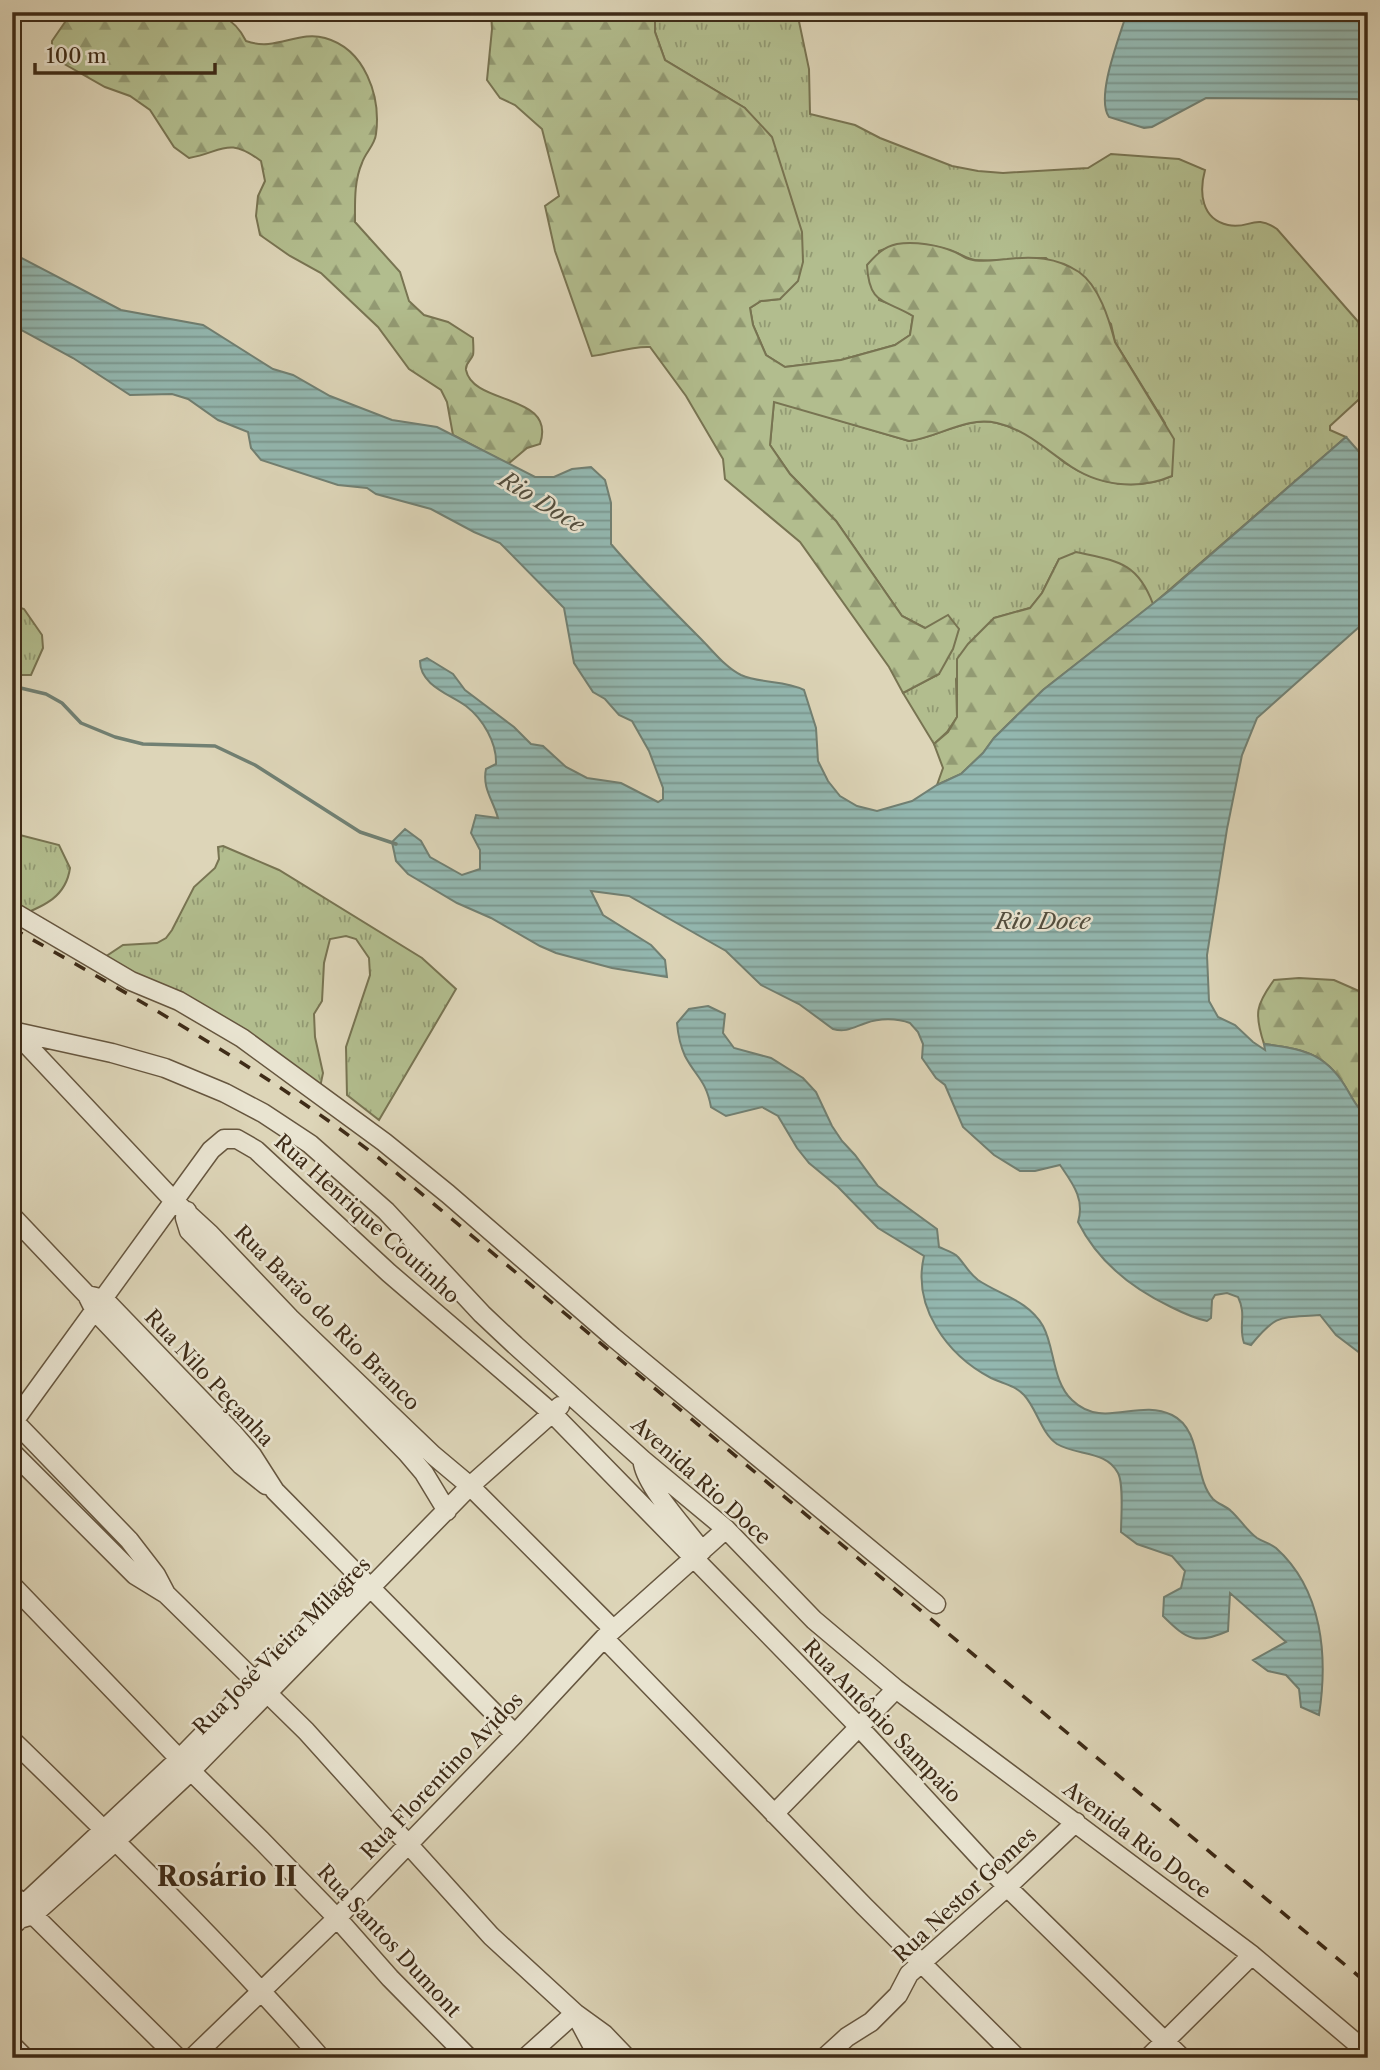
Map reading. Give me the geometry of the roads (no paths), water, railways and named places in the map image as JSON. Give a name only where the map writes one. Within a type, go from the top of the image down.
[{"type":"street","points":[[12,911],[131,981],[179,1001],[242,1038],[384,1142],[613,1337],[936,1604]]},
{"type":"street","name":"Rua Barão do Rio Branco","points":[[13,1032],[290,1318],[433,1455],[470,1486],[774,1814]]},
{"type":"street","name":"Avenida Rio Doce","points":[[13,1032],[112,1053],[165,1068],[225,1093],[310,1144],[386,1211],[482,1314],[570,1396],[726,1529],[814,1620],[896,1689],[1252,1955],[1368,2053]]},
{"type":"street","name":"Rua Henrique Coutinho","points":[[13,1423],[95,1302],[180,1206],[211,1150],[220,1142],[232,1138],[246,1144],[282,1172],[388,1273],[552,1413]]},
{"type":"street","points":[[180,1206],[189,1231],[407,1453],[424,1473],[447,1511]]},
{"type":"street","name":"Rua Nilo Peçanha","points":[[12,1216],[95,1302],[234,1434],[252,1455],[275,1491],[515,1734]]},
{"type":"street","name":"Rua José Vieira Milagres","points":[[260,1687],[371,1589],[470,1486],[570,1396]]},
{"type":"street","name":"Rua Antônio Sampaio","points":[[552,1413],[698,1555],[1007,1887],[1182,2058]]},
{"type":"street","points":[[13,1423],[129,1540],[156,1575],[166,1594]]},
{"type":"street","points":[[12,1452],[135,1574],[166,1594],[260,1687],[351,1779],[491,1936],[576,2013],[604,2034],[627,2058]]},
{"type":"street","points":[[643,1460],[645,1472],[698,1555]]},
{"type":"street","name":"Rua Florentino Avidos","points":[[192,2058],[337,1918],[609,1633],[726,1529]]},
{"type":"street","points":[[178,2058],[20,1912],[110,1835],[185,1765],[260,1687],[358,1576]]},
{"type":"street","name":"Rua Santos Dumont","points":[[12,1585],[337,1918],[390,1978],[469,2058]]},
{"type":"street","points":[[896,1689],[774,1814],[1017,2058]]},
{"type":"street","points":[[12,1740],[110,1835],[262,1990],[321,2058]]},
{"type":"street","name":"Rua Nestor Gomes","points":[[827,2057],[848,2037],[871,2022],[898,1994],[909,1974],[1076,1822]]},
{"type":"street","points":[[1148,2058],[1252,1955]]},
{"type":"street","points":[[525,2058],[576,2013]]},
{"type":"street","points":[[576,2013],[593,2047],[603,2058]]},
{"type":"street","points":[[12,2045],[25,2058]]},
{"type":"water","points":[[1127,12],[1368,12],[1368,104],[1357,99],[1206,98],[1152,127],[1144,128],[1109,117],[1105,108],[1107,81]]},
{"type":"water","name":"Rio Doce","points":[[12,253],[121,310],[203,325],[273,369],[293,375],[330,396],[392,420],[437,427],[535,477],[554,477],[572,469],[591,467],[605,480],[611,503],[611,544],[730,668],[749,678],[804,690],[816,728],[818,761],[828,781],[840,796],[857,806],[877,811],[912,801],[961,774],[1043,690],[1169,591],[1346,437],[1368,462],[1368,619],[1257,718],[1242,755],[1207,955],[1209,1001],[1218,1017],[1235,1025],[1265,1050],[1264,1044],[1300,1051],[1320,1059],[1337,1075],[1358,1107],[1368,1117],[1368,1401],[1360,1385],[1367,1368],[1365,1357],[1336,1335],[1320,1315],[1280,1319],[1267,1327],[1251,1345],[1244,1343],[1242,1309],[1238,1297],[1227,1293],[1215,1295],[1211,1318],[1207,1321],[1156,1300],[1129,1282],[1106,1261],[1086,1236],[1078,1222],[1079,1199],[1060,1165],[1035,1171],[1020,1171],[994,1155],[963,1127],[945,1085],[936,1078],[922,1058],[923,1044],[910,1023],[882,1019],[846,1030],[833,1029],[799,1004],[761,985],[726,951],[629,896],[591,891],[603,915],[651,945],[665,960],[667,977],[612,968],[556,953],[457,903],[408,874],[396,861],[392,842],[405,829],[421,841],[430,857],[462,875],[480,869],[480,850],[471,833],[476,815],[498,818],[485,782],[486,769],[496,764],[491,740],[472,711],[430,683],[421,669],[420,661],[427,658],[453,674],[465,690],[514,727],[531,744],[543,746],[566,767],[587,778],[621,783],[658,802],[663,799],[663,788],[649,751],[632,721],[619,715],[605,699],[593,692],[574,663],[564,608],[500,543],[431,509],[376,494],[367,488],[338,485],[261,460],[251,448],[248,432],[218,420],[188,399],[172,394],[130,395],[73,358],[12,325]]},
{"type":"water","points":[[708,1006],[725,1014],[723,1033],[734,1048],[771,1058],[803,1078],[816,1092],[842,1141],[878,1186],[937,1229],[939,1247],[956,1255],[978,1280],[1022,1304],[1037,1317],[1047,1335],[1061,1384],[1072,1400],[1084,1409],[1096,1413],[1159,1411],[1182,1422],[1189,1431],[1203,1479],[1213,1499],[1231,1511],[1257,1538],[1276,1548],[1292,1565],[1304,1584],[1313,1604],[1322,1648],[1319,1715],[1301,1707],[1299,1689],[1286,1675],[1268,1671],[1253,1660],[1286,1642],[1230,1593],[1228,1631],[1217,1635],[1192,1638],[1163,1616],[1164,1597],[1181,1588],[1185,1571],[1172,1556],[1137,1544],[1121,1532],[1121,1485],[1113,1466],[1099,1457],[1057,1444],[1047,1434],[1024,1395],[975,1368],[947,1343],[936,1328],[923,1293],[924,1256],[878,1228],[838,1187],[809,1163],[778,1116],[762,1107],[726,1116],[711,1107],[703,1085],[683,1052],[677,1023],[689,1009]]},
{"type":"waterway","points":[[12,686],[46,694],[62,703],[81,723],[115,737],[143,744],[215,746],[255,765],[360,832],[396,844]]},
{"type":"railway","points":[[12,928],[247,1066],[380,1159],[1368,1984]]},
{"type":"district","name":"Rosário II","points":[[227,1876]]}]
